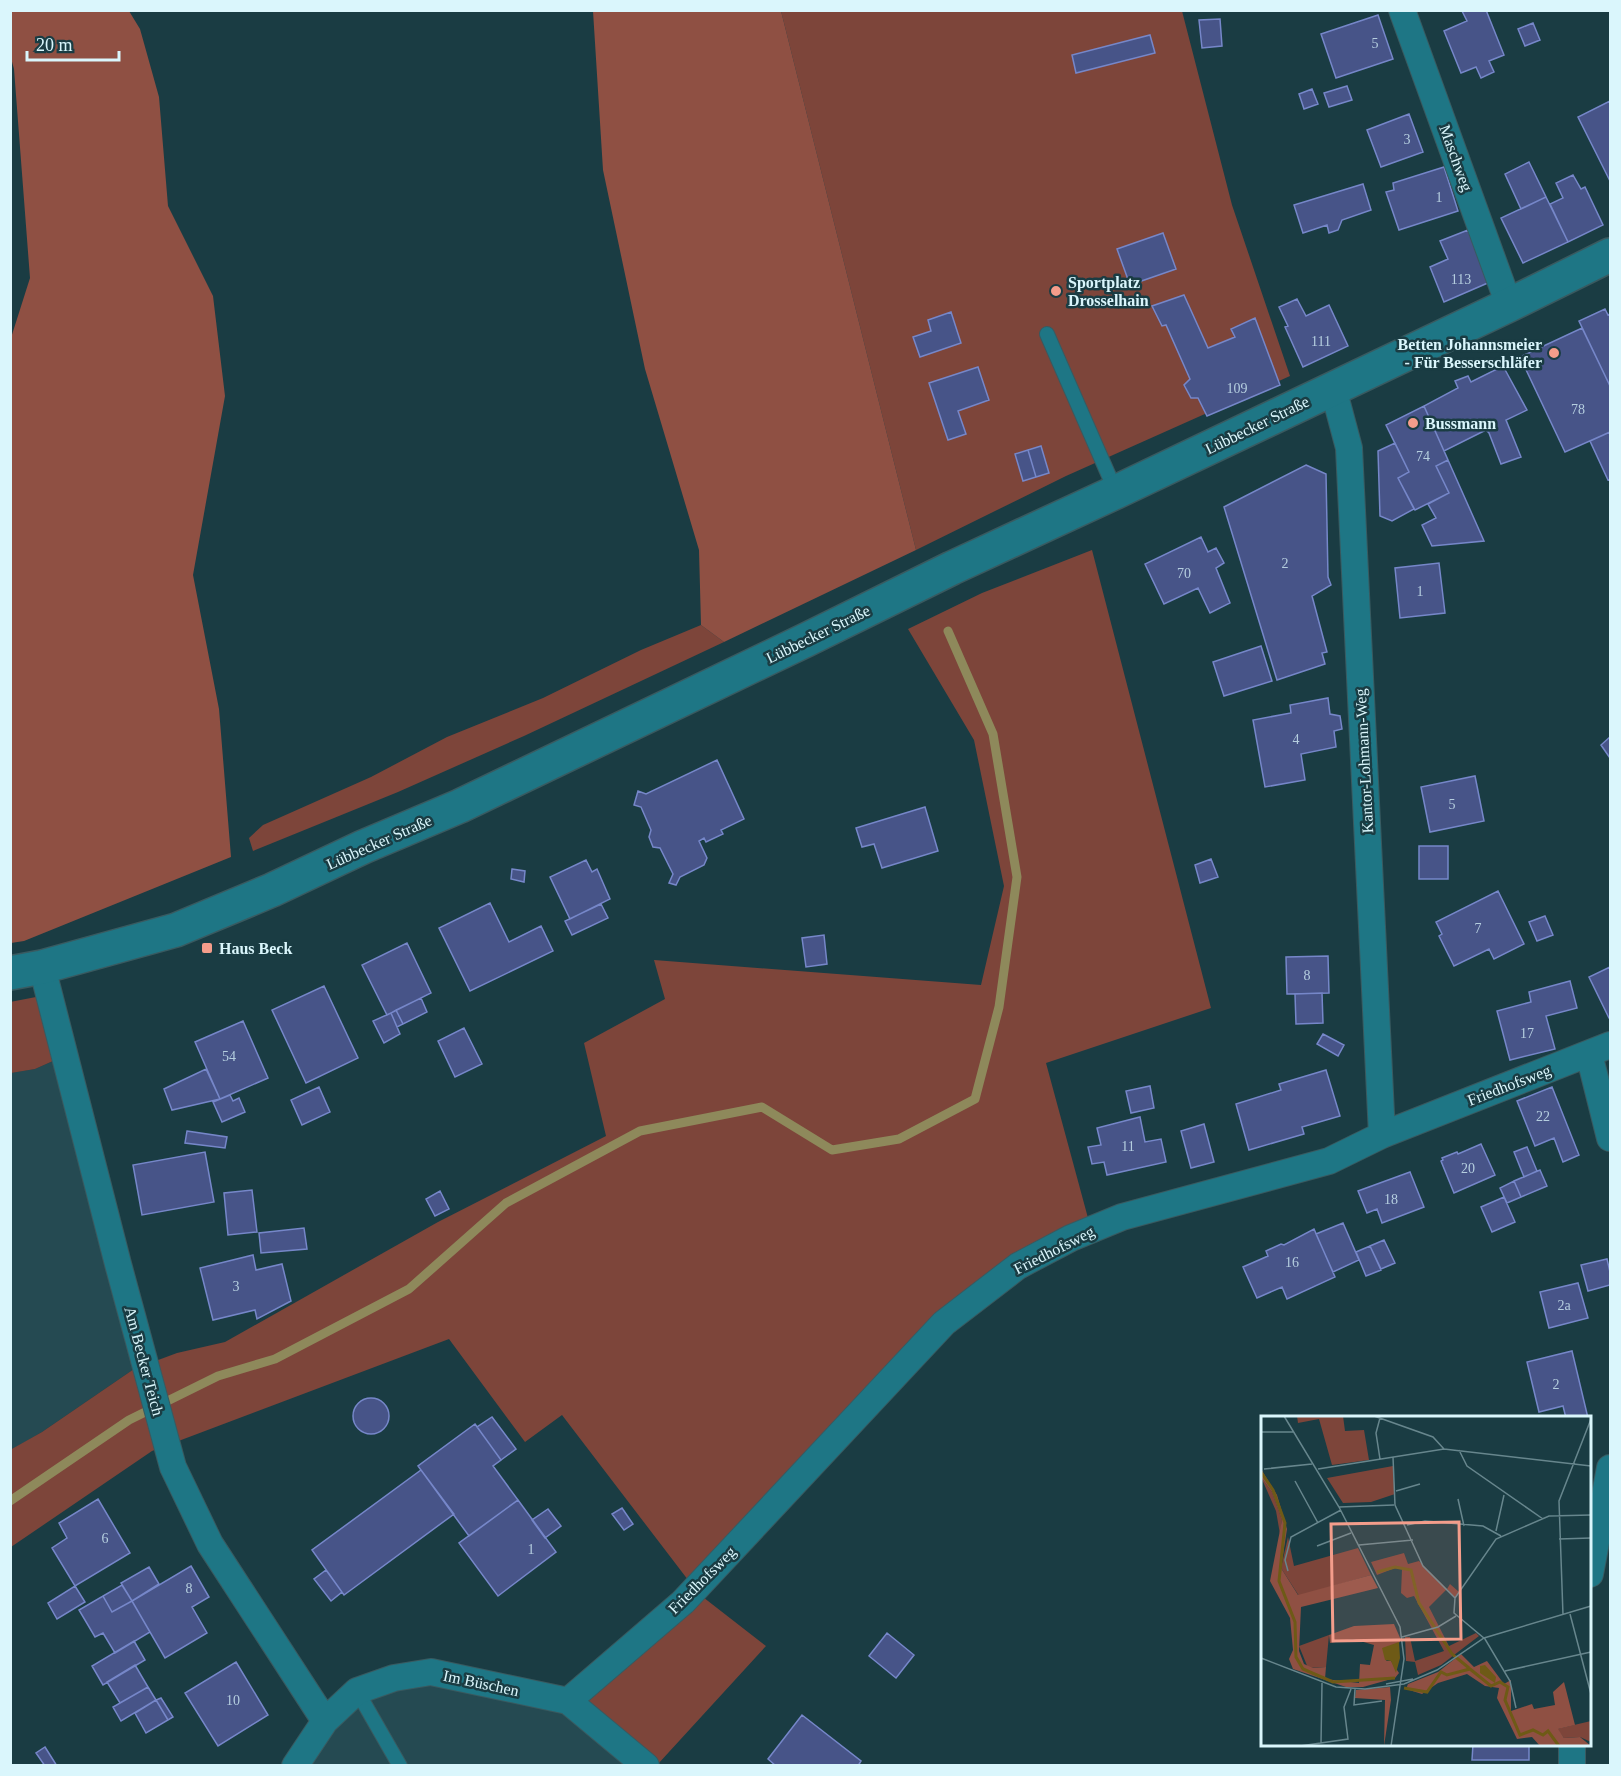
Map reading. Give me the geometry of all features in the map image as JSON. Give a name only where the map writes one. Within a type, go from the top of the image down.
[{"type":"main road","name":"Lübbecker Straße","points":[[10,973],[42,967],[176,930],[460,806],[952,568],[1611,255]]},
{"type":"street","name":"Maschweg","points":[[1402,10],[1509,305]]},
{"type":"street","name":"Kantor-Lohmann-Weg","points":[[1333,388],[1349,448],[1382,1135]]},
{"type":"street","name":"Am Becker Teich","points":[[42,967],[173,1467],[210,1545],[325,1721]]},
{"type":"street","name":"Friedhofsweg","points":[[568,1701],[683,1602],[944,1323],[1018,1266],[1071,1238],[1122,1217],[1329,1161],[1382,1135],[1600,1050]]},
{"type":"street","points":[[1600,1050],[1611,1137]]},
{"type":"street","points":[[1591,1569],[1611,1468]]},
{"type":"street","name":"Im Büschen","points":[[295,1766],[325,1721],[357,1691],[394,1678],[431,1672],[568,1701],[646,1766]]},
{"type":"street","points":[[1572,1746],[1572,1766]]},
{"type":"lane","points":[[1047,334],[1116,492]]},
{"type":"lane","points":[[357,1691],[400,1766]]},
{"type":"shaded area","points":[[11,10],[129,11],[140,29],[159,97],[168,206],[213,296],[225,396],[193,575],[219,709],[231,857],[24,941],[11,943],[10,341],[30,278],[14,69],[11,58]]},
{"type":"shaded area","points":[[593,11],[781,11],[916,550],[724,642],[701,625],[699,550],[645,369],[603,170]]},
{"type":"shaded area","name":"Sportplatz Drosselhain","points":[[781,11],[1182,11],[1232,205],[1290,376],[1066,476],[916,550]]},
{"type":"shaded area","points":[[1092,550],[1211,1008],[1046,1063],[1088,1218],[1012,1258],[699,1594],[766,1646],[658,1764],[576,1699],[698,1593],[562,1415],[525,1442],[449,1339],[152,1451],[11,1547],[10,1450],[42,1432],[134,1369],[177,1353],[225,1342],[438,1222],[606,1136],[584,1043],[665,999],[654,960],[981,985],[1004,886],[974,740],[908,629],[982,593]]},
{"type":"shaded area","points":[[701,625],[724,642],[398,792],[253,851],[249,838],[263,825],[371,777],[447,737],[543,698],[641,650]]},
{"type":"shaded area","points":[[36,997],[53,1061],[35,1069],[11,1073],[10,1002]]},
{"type":"shaded area","points":[[53,1061],[134,1369],[42,1432],[11,1450],[10,1073],[35,1069]]},
{"type":"shaded area","points":[[424,1665],[576,1699],[659,1765],[290,1766],[315,1723]]},
{"type":"building","points":[[1486,10],[1504,55],[1489,61],[1494,72],[1481,78],[1476,67],[1461,73],[1444,31],[1467,21],[1462,11]]},
{"type":"building","points":[[1378,15],[1393,59],[1336,78],[1321,34]]},
{"type":"building","points":[[1220,19],[1222,46],[1202,48],[1199,20]]},
{"type":"building","points":[[1533,23],[1540,40],[1525,46],[1518,29]]},
{"type":"building","points":[[1150,35],[1155,53],[1076,73],[1072,55]]},
{"type":"building","points":[[1347,86],[1352,100],[1329,107],[1324,93]]},
{"type":"building","points":[[1312,89],[1318,104],[1304,109],[1299,94]]},
{"type":"building","points":[[1610,101],[1610,181],[1578,117]]},
{"type":"building","points":[[1409,114],[1423,152],[1381,167],[1367,130]]},
{"type":"building","points":[[1529,162],[1546,197],[1521,209],[1505,174]]},
{"type":"building","points":[[1444,167],[1458,211],[1399,230],[1386,192],[1394,190],[1393,183]]},
{"type":"building","points":[[1573,175],[1581,189],[1585,187],[1603,225],[1568,242],[1550,204],[1563,198],[1556,183]]},
{"type":"building","points":[[1363,184],[1371,210],[1342,220],[1338,230],[1329,233],[1327,225],[1303,233],[1294,205]]},
{"type":"building","points":[[1546,197],[1568,242],[1523,263],[1501,218]]},
{"type":"building","points":[[1468,230],[1490,282],[1444,302],[1430,267],[1448,259],[1440,241]]},
{"type":"building","points":[[1163,233],[1176,269],[1130,285],[1117,249]]},
{"type":"building","points":[[1184,295],[1208,348],[1235,337],[1231,329],[1255,318],[1280,385],[1207,416],[1198,398],[1191,398],[1184,385],[1190,379],[1166,325],[1162,326],[1152,306]]},
{"type":"building","points":[[1297,299],[1306,316],[1329,305],[1348,346],[1303,367],[1285,327],[1288,326],[1279,307]]},
{"type":"building","points":[[1605,309],[1608,315],[1610,314],[1610,386],[1579,321]]},
{"type":"building","points":[[951,312],[961,343],[920,357],[913,337],[931,331],[928,320]]},
{"type":"building","points":[[1582,328],[1610,386],[1610,432],[1565,452],[1520,357]]},
{"type":"building","points":[[1503,366],[1527,410],[1506,420],[1521,457],[1501,464],[1486,430],[1444,451],[1424,406],[1458,388],[1455,381],[1468,376],[1471,382]]},
{"type":"building","points":[[978,367],[989,400],[958,411],[966,434],[948,440],[929,383]]},
{"type":"building","points":[[1424,406],[1448,460],[1436,466],[1449,493],[1415,510],[1398,478],[1409,472],[1386,425]]},
{"type":"building","points":[[1610,432],[1610,479],[1608,480],[1590,441]]},
{"type":"building","points":[[1395,443],[1409,472],[1398,478],[1414,509],[1392,521],[1380,516],[1378,451]]},
{"type":"building","points":[[1041,446],[1049,473],[1036,477],[1028,450]]},
{"type":"building","points":[[1028,450],[1036,477],[1023,481],[1015,454]]},
{"type":"building","points":[[1448,460],[1484,541],[1432,546],[1422,525],[1436,518],[1428,504],[1449,493],[1436,466]]},
{"type":"building","points":[[1306,465],[1326,474],[1328,577],[1331,585],[1312,596],[1327,652],[1322,653],[1325,664],[1277,680],[1224,507]]},
{"type":"building","points":[[1201,537],[1208,552],[1216,548],[1224,563],[1216,568],[1230,603],[1210,613],[1198,588],[1164,604],[1145,564]]},
{"type":"building","points":[[1439,563],[1445,613],[1400,618],[1395,568]]},
{"type":"building","points":[[1261,646],[1272,681],[1224,696],[1213,662]]},
{"type":"building","points":[[1328,698],[1330,714],[1340,716],[1342,729],[1334,731],[1336,747],[1301,754],[1305,780],[1265,787],[1253,720],[1291,713],[1290,705]]},
{"type":"building","points":[[1610,737],[1610,758],[1601,745]]},
{"type":"building","points":[[717,760],[744,819],[721,830],[723,834],[706,842],[704,838],[699,841],[707,858],[704,865],[680,877],[676,885],[669,883],[673,874],[660,848],[653,847],[649,837],[651,830],[641,807],[634,805],[638,791],[646,794]]},
{"type":"building","points":[[1475,776],[1484,821],[1430,832],[1421,787]]},
{"type":"building","points":[[925,807],[938,851],[882,868],[874,844],[862,847],[856,828]]},
{"type":"building","points":[[1419,846],[1448,846],[1448,879],[1419,879]]},
{"type":"building","points":[[1211,859],[1218,877],[1200,883],[1195,865]]},
{"type":"building","points":[[586,860],[592,872],[597,869],[610,899],[570,919],[550,877]]},
{"type":"building","points":[[512,869],[525,871],[524,882],[511,879]]},
{"type":"building","points":[[1498,891],[1524,944],[1494,959],[1489,949],[1454,966],[1439,936],[1442,934],[1436,922]]},
{"type":"building","points":[[490,903],[509,942],[541,926],[553,951],[470,991],[439,928]]},
{"type":"building","points":[[601,904],[608,918],[572,935],[565,921]]},
{"type":"building","points":[[1545,916],[1553,935],[1537,941],[1529,922]]},
{"type":"building","points":[[824,935],[827,964],[806,967],[802,938]]},
{"type":"building","points":[[407,943],[431,993],[387,1015],[362,965]]},
{"type":"building","points":[[1328,956],[1329,993],[1287,994],[1286,957]]},
{"type":"building","points":[[1610,967],[1610,1018],[1609,1018],[1589,977]]},
{"type":"building","points":[[1570,981],[1577,1008],[1546,1016],[1555,1049],[1510,1060],[1497,1011],[1531,1002],[1529,992]]},
{"type":"building","points":[[324,986],[358,1058],[306,1083],[272,1010]]},
{"type":"building","points":[[1322,993],[1323,1023],[1296,1024],[1295,994]]},
{"type":"building","points":[[421,998],[427,1012],[403,1024],[396,1010]]},
{"type":"building","points":[[396,1010],[403,1024],[397,1027],[391,1013]]},
{"type":"building","points":[[391,1013],[400,1034],[384,1043],[373,1021]]},
{"type":"building","points":[[243,1021],[268,1078],[220,1099],[195,1042]]},
{"type":"building","points":[[464,1028],[482,1064],[455,1077],[438,1041]]},
{"type":"building","points":[[1323,1034],[1344,1045],[1338,1056],[1317,1044]]},
{"type":"building","points":[[206,1069],[220,1099],[172,1110],[164,1089]]},
{"type":"building","points":[[1326,1070],[1340,1116],[1302,1127],[1304,1134],[1249,1150],[1236,1104],[1281,1090],[1279,1084]]},
{"type":"building","points":[[1150,1086],[1154,1108],[1131,1113],[1126,1091]]},
{"type":"building","points":[[319,1087],[330,1112],[302,1125],[291,1100]]},
{"type":"building","points":[[1552,1087],[1579,1155],[1563,1162],[1554,1138],[1535,1146],[1517,1101]]},
{"type":"building","points":[[230,1095],[233,1101],[239,1098],[245,1112],[222,1122],[213,1102]]},
{"type":"building","points":[[1140,1117],[1145,1142],[1161,1139],[1166,1162],[1107,1175],[1104,1162],[1092,1164],[1088,1147],[1101,1145],[1097,1128]]},
{"type":"building","points":[[1204,1124],[1214,1162],[1191,1168],[1181,1131]]},
{"type":"building","points":[[187,1131],[227,1137],[225,1148],[185,1143]]},
{"type":"building","points":[[1481,1144],[1495,1175],[1454,1193],[1441,1161],[1442,1158]]},
{"type":"building","points":[[1527,1147],[1537,1171],[1524,1177],[1514,1152]]},
{"type":"building","points":[[205,1152],[214,1202],[142,1215],[133,1165]]},
{"type":"building","points":[[1540,1170],[1547,1186],[1521,1197],[1514,1181]]},
{"type":"building","points":[[1410,1172],[1424,1207],[1382,1223],[1377,1209],[1367,1213],[1358,1191]]},
{"type":"building","points":[[1514,1181],[1521,1197],[1507,1203],[1500,1188]]},
{"type":"building","points":[[252,1190],[257,1232],[228,1235],[224,1193]]},
{"type":"building","points":[[440,1191],[449,1209],[435,1216],[426,1199]]},
{"type":"building","points":[[1504,1197],[1515,1222],[1492,1232],[1481,1207]]},
{"type":"building","points":[[1343,1223],[1359,1260],[1333,1272],[1316,1234]]},
{"type":"building","points":[[304,1228],[307,1249],[261,1253],[259,1233]]},
{"type":"building","points":[[1314,1229],[1335,1277],[1287,1299],[1282,1287],[1257,1298],[1243,1267],[1268,1256],[1266,1251],[1281,1244],[1284,1245]]},
{"type":"building","points":[[1384,1240],[1395,1263],[1381,1269],[1370,1246]]},
{"type":"building","points":[[1370,1246],[1381,1270],[1366,1276],[1356,1252]]},
{"type":"building","points":[[253,1255],[256,1270],[282,1264],[291,1301],[257,1319],[255,1310],[213,1320],[200,1268]]},
{"type":"building","points":[[1607,1259],[1610,1285],[1588,1291],[1581,1265]]},
{"type":"building","points":[[1578,1283],[1588,1318],[1549,1328],[1540,1292]]},
{"type":"building","points":[[1572,1351],[1588,1416],[1566,1416],[1563,1406],[1539,1412],[1527,1362]]},
{"type":"building","points":[[371,1398],[384,1403],[389,1416],[384,1429],[371,1434],[358,1429],[353,1416],[358,1403]]},
{"type":"building","points":[[492,1417],[516,1449],[501,1460],[477,1427]]},
{"type":"building","points":[[475,1424],[501,1460],[493,1466],[518,1500],[469,1536],[418,1466]]},
{"type":"building","points":[[421,1470],[454,1514],[344,1595],[312,1550]]},
{"type":"building","points":[[98,1499],[130,1553],[75,1586],[52,1548],[67,1538],[59,1523]]},
{"type":"building","points":[[518,1500],[556,1552],[498,1596],[459,1543]]},
{"type":"building","points":[[622,1508],[633,1524],[624,1530],[612,1514]]},
{"type":"building","points":[[548,1509],[561,1526],[545,1538],[532,1520]]},
{"type":"building","points":[[191,1566],[209,1597],[192,1607],[207,1633],[165,1658],[132,1601]]},
{"type":"building","points":[[149,1567],[159,1584],[132,1601],[121,1583]]},
{"type":"building","points":[[326,1570],[342,1592],[331,1601],[314,1579]]},
{"type":"building","points":[[122,1585],[132,1601],[112,1612],[103,1596]]},
{"type":"building","points":[[75,1586],[85,1602],[57,1619],[48,1603]]},
{"type":"building","points":[[103,1596],[112,1612],[132,1601],[150,1632],[115,1653],[103,1633],[95,1637],[79,1610]]},
{"type":"building","points":[[887,1633],[914,1655],[896,1678],[869,1656]]},
{"type":"building","points":[[134,1641],[145,1660],[103,1685],[92,1666]]},
{"type":"building","points":[[236,1662],[268,1715],[218,1746],[185,1693]]},
{"type":"building","points":[[135,1665],[148,1687],[120,1703],[107,1682]]},
{"type":"building","points":[[148,1687],[156,1700],[121,1721],[113,1707]]},
{"type":"building","points":[[161,1698],[173,1717],[168,1720],[156,1700]]},
{"type":"building","points":[[156,1700],[168,1720],[146,1733],[135,1713]]},
{"type":"building","points":[[802,1715],[861,1761],[858,1766],[776,1766],[768,1759]]},
{"type":"building","points":[[1473,1746],[1529,1746],[1529,1760],[1472,1760]]},
{"type":"building","points":[[45,1747],[57,1766],[45,1766],[36,1753]]},
{"type":"waterway","points":[[10,1501],[129,1420],[218,1376],[275,1359],[409,1289],[506,1203],[640,1131],[762,1107],[832,1150],[899,1139],[975,1099],[999,1007],[1017,877],[993,734],[948,631]]},
{"type":"place","name":"Sportplatz Drosselhain","points":[[1056,291]]},
{"type":"place","name":"Betten Johannsmeier - Für Besserschläfer","points":[[1554,353]]},
{"type":"place","name":"Bussmann","points":[[1413,423]]},
{"type":"place","name":"Haus Beck","points":[[207,948]]}]
